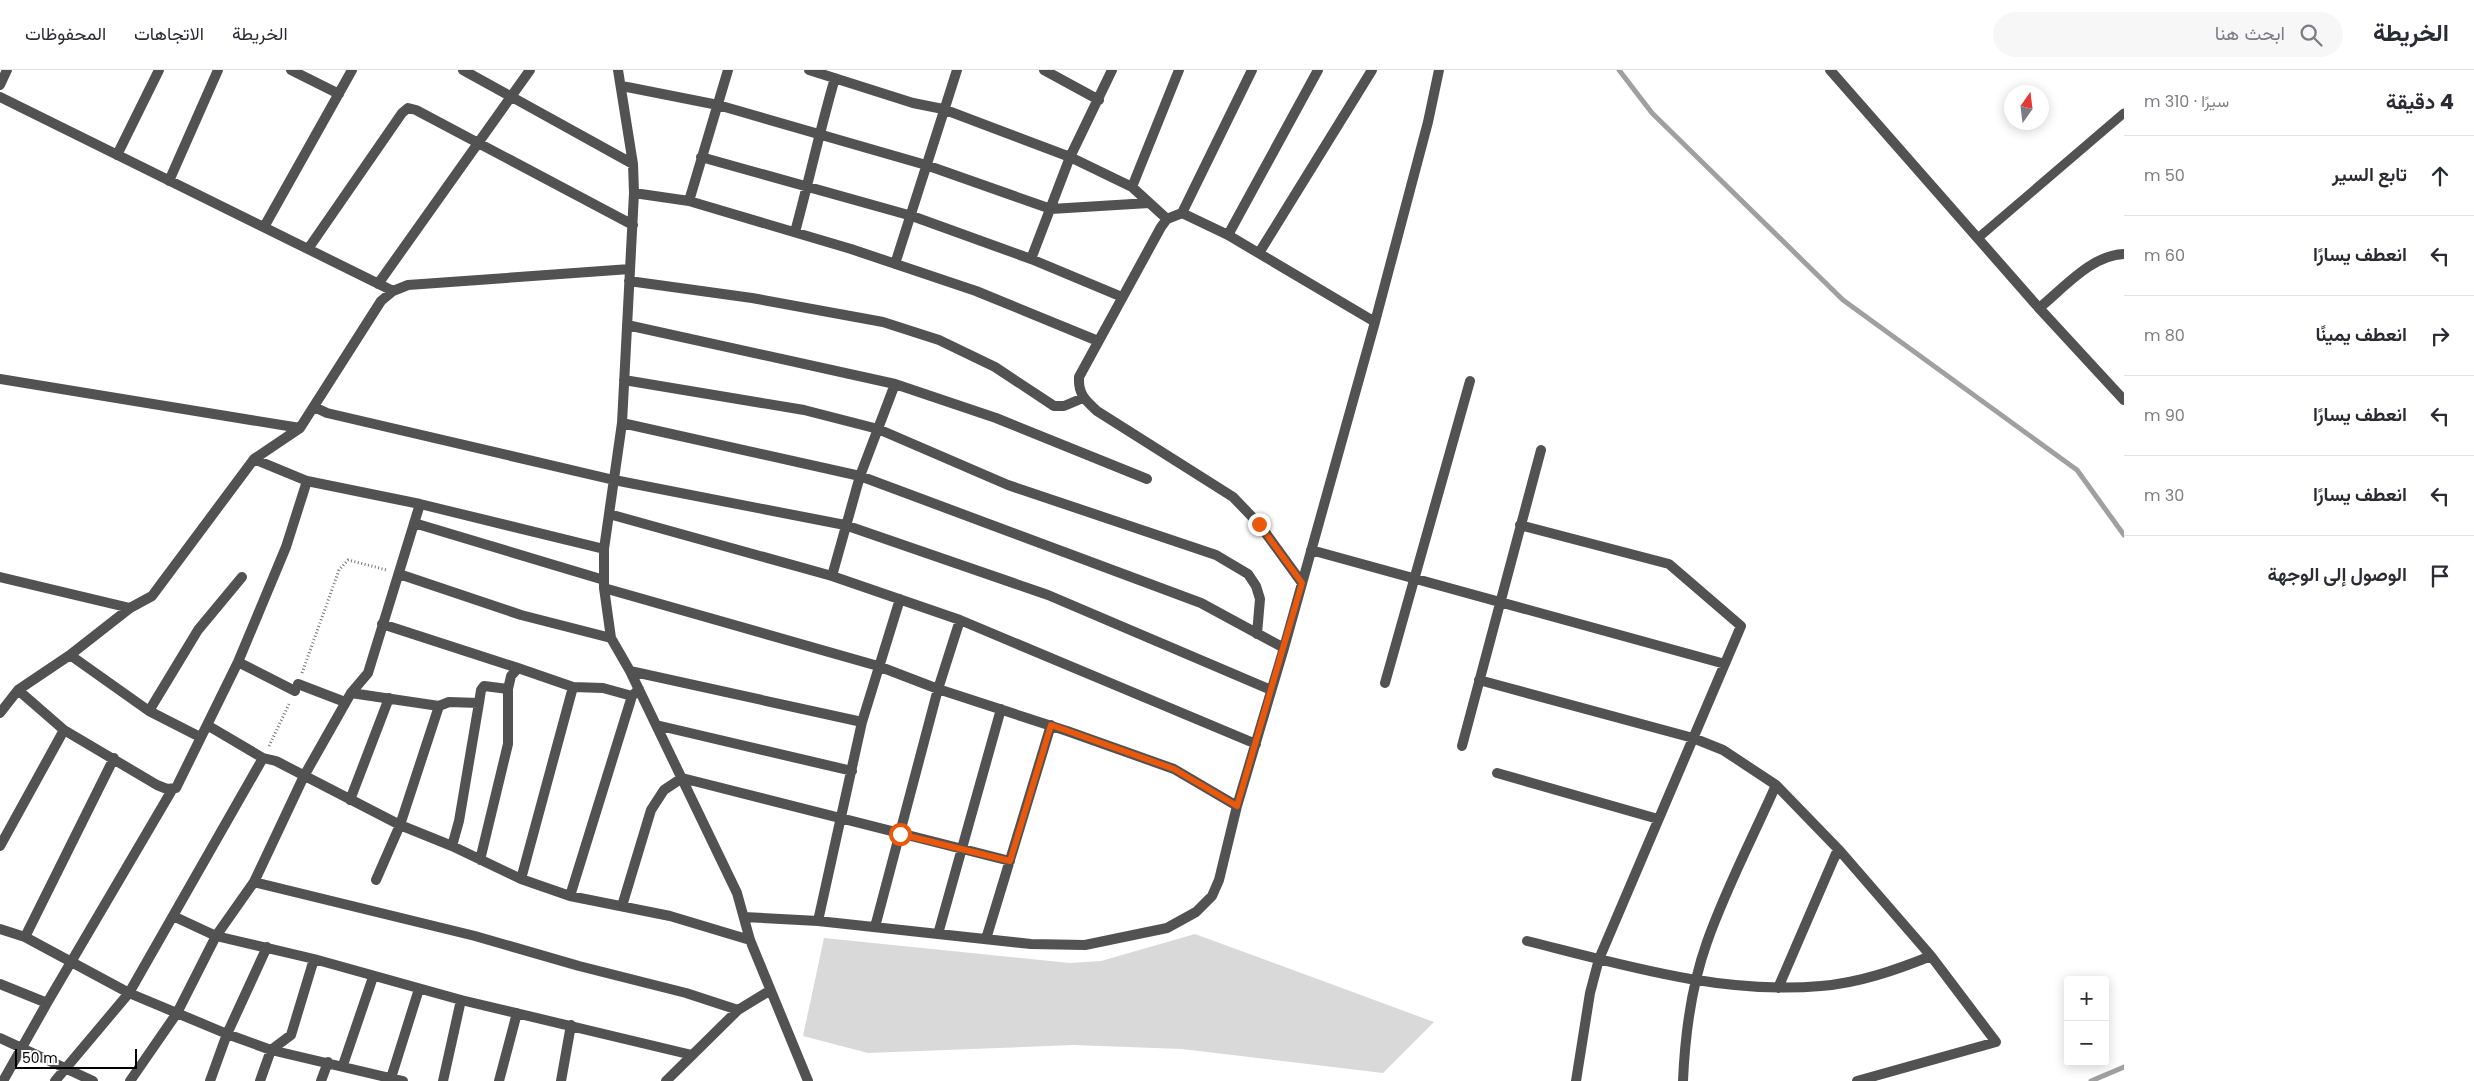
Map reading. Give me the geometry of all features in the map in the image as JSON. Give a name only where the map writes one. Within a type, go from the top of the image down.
[{"type":"street","points":[[0,86],[7,70]]},
{"type":"street","points":[[116,155],[159,70]]},
{"type":"street","points":[[169,181],[218,70]]},
{"type":"street","points":[[291,70],[339,94]]},
{"type":"street","points":[[264,227],[352,70]]},
{"type":"street","points":[[463,70],[633,164]]},
{"type":"street","points":[[378,284],[530,70]]},
{"type":"street","points":[[618,70],[633,164],[634,193],[622,423],[604,548],[604,584],[611,638],[630,671],[636,692],[656,725],[737,893],[750,940],[808,1081]]},
{"type":"street","points":[[689,201],[728,70]]},
{"type":"street","points":[[809,70],[913,103],[943,109],[1070,156],[1132,186],[1167,219]]},
{"type":"street","points":[[895,264],[912,216],[943,109],[957,70]]},
{"type":"street","points":[[1044,70],[1099,100]]},
{"type":"street","points":[[1031,259],[1070,156],[1112,70]]},
{"type":"street","points":[[1132,186],[1179,70]]},
{"type":"street","points":[[1252,70],[1182,213],[1167,219],[1079,377],[1079,388],[1083,398],[1097,411],[1233,498],[1259,524],[1302,583]]},
{"type":"street","points":[[1228,235],[1318,70]]},
{"type":"street","points":[[1259,253],[1372,70]]},
{"type":"street","points":[[744,917],[818,921],[1031,944],[1085,945],[1167,928],[1196,912],[1212,896],[1219,880],[1237,806],[1284,648],[1375,322],[1428,122],[1439,70]]},
{"type":"street","points":[[1830,70],[2039,308],[2124,400]]},
{"type":"street","points":[[795,232],[808,186],[818,134],[835,78]]},
{"type":"street","points":[[622,86],[718,105],[926,165],[1051,209],[1149,203]]},
{"type":"street","points":[[0,97],[393,291]]},
{"type":"street","points":[[308,249],[402,113],[408,108],[416,110],[633,225]]},
{"type":"street","points":[[701,157],[912,216],[1031,259],[1122,297]]},
{"type":"street","points":[[634,193],[689,201],[795,232],[976,291],[1098,341]]},
{"type":"street","points":[[1182,213],[1228,235],[1375,322]]},
{"type":"street","points":[[2039,308],[2098,260],[2112,254],[2124,254]]},
{"type":"street","points":[[0,713],[18,690],[70,654],[130,608],[152,596],[254,459],[300,428],[381,301],[393,291],[408,285],[630,269]]},
{"type":"street","points":[[630,280],[752,298],[883,322],[939,340],[995,367],[1054,406],[1064,406],[1083,398]]},
{"type":"street","points":[[627,325],[895,384],[996,418],[1146,479]]},
{"type":"street","points":[[0,379],[300,428]]},
{"type":"street","points":[[624,380],[804,410],[878,430],[1008,485],[1216,555],[1248,574],[1256,586],[1260,599],[1257,634]]},
{"type":"street","points":[[1386,683],[1470,382]]},
{"type":"street","points":[[832,576],[860,476],[895,384]]},
{"type":"street","points":[[314,407],[327,413],[614,480],[845,525],[1048,595],[1271,690]]},
{"type":"street","points":[[622,423],[860,476],[1201,603],[1284,648]]},
{"type":"street","points":[[1462,746],[1541,450]]},
{"type":"street","points":[[254,459],[307,481],[420,504],[604,548]]},
{"type":"street","points":[[3,1081],[71,960],[172,790],[180,784],[200,738],[238,662],[286,547],[307,481]]},
{"type":"street","points":[[130,1081],[177,1013],[216,936],[254,882],[304,776],[348,697],[368,672],[420,504]]},
{"type":"street","points":[[609,514],[832,576],[960,620],[1256,744]]},
{"type":"street","points":[[414,523],[604,584],[878,666],[938,689],[1051,725],[1174,769],[1237,806]]},
{"type":"street","points":[[1520,525],[1669,564],[1742,626],[1658,819],[1600,959],[1590,993],[1576,1081]]},
{"type":"street","points":[[1311,550],[1725,664]]},
{"type":"street","points":[[399,574],[521,615],[611,638]]},
{"type":"street","points":[[0,577],[130,608]]},
{"type":"street","points":[[149,711],[198,630],[242,577]]},
{"type":"street","points":[[818,921],[862,722],[900,599]]},
{"type":"street","points":[[875,927],[938,689],[960,620]]},
{"type":"street","points":[[382,624],[573,687],[636,692]]},
{"type":"street","points":[[70,654],[149,711],[200,738]]},
{"type":"street","points":[[238,662],[297,688],[348,697],[389,698],[439,706],[449,702],[479,703]]},
{"type":"street","points":[[480,860],[508,744],[508,689],[511,676],[518,668]]},
{"type":"street","points":[[630,671],[862,722]]},
{"type":"street","points":[[1479,680],[1693,738],[1723,750],[1776,785],[1838,849],[1931,956],[1996,1042],[1856,1081]]},
{"type":"street","points":[[452,846],[459,821],[481,690],[484,686],[508,689]]},
{"type":"street","points":[[521,879],[573,687]]},
{"type":"street","points":[[18,690],[64,730],[157,785],[172,790]]},
{"type":"street","points":[[570,896],[636,692]]},
{"type":"street","points":[[350,800],[389,698]]},
{"type":"street","points":[[376,880],[400,825],[439,706]]},
{"type":"street","points":[[938,934],[1001,708]]},
{"type":"street","points":[[207,725],[263,758],[276,761],[400,825],[452,846],[521,879],[570,896],[670,916],[750,940]]},
{"type":"street","points":[[656,725],[852,771]]},
{"type":"street","points":[[986,939],[1051,725]]},
{"type":"street","points":[[0,846],[64,730]]},
{"type":"street","points":[[25,937],[114,758]]},
{"type":"street","points":[[55,1081],[129,992],[263,758]]},
{"type":"street","points":[[1497,773],[1658,819]]},
{"type":"street","points":[[622,906],[651,810],[664,790],[682,778],[1010,861]]},
{"type":"street","points":[[1683,1081],[1687,1023],[1696,980],[1721,905],[1776,785]]},
{"type":"street","points":[[1778,988],[1838,849]]},
{"type":"street","points":[[254,882],[474,936],[579,966],[686,993],[738,1010]]},
{"type":"street","points":[[172,916],[216,936],[267,946],[461,1000],[692,1055]]},
{"type":"street","points":[[0,929],[25,937],[129,992],[227,1034],[271,1050],[344,1065],[385,1078],[403,1081]]},
{"type":"street","points":[[1527,941],[1696,980],[1748,988],[1822,986],[1857,980],[1899,969],[1931,956]]},
{"type":"street","points":[[210,1081],[227,1034],[267,946]]},
{"type":"street","points":[[260,1081],[271,1050],[291,1035],[314,959]]},
{"type":"street","points":[[344,1065],[373,977]]},
{"type":"street","points":[[0,984],[47,1003]]},
{"type":"street","points":[[385,1078],[419,989]]},
{"type":"street","points":[[666,1081],[738,1010],[769,990]]},
{"type":"street","points":[[443,1081],[461,1000]]},
{"type":"street","points":[[499,1081],[516,1013]]},
{"type":"street","points":[[561,1081],[571,1025]]},
{"type":"street","points":[[0,1038],[93,1081]]},
{"type":"street","points":[[321,1081],[328,1062]]},
{"type":"lane","points":[[1978,238],[2124,113]]},
{"type":"path","points":[[263,758],[297,688],[339,570],[348,560],[399,574]]},
{"type":"shaded area","points":[[1195,934],[1434,1022],[1383,1073],[1182,1049],[1073,1045],[868,1053],[803,1036],[824,938],[1070,963],[1101,961]]},
{"type":"waterway","points":[[1619,70],[1652,113],[1843,300],[2077,470],[2124,535]]},
{"type":"waterway","points":[[2091,1081],[2124,1067]]},
{"type":"route","points":[[900,834],[1010,861],[1051,725],[1174,769],[1237,806],[1302,583],[1259,524]]}]
